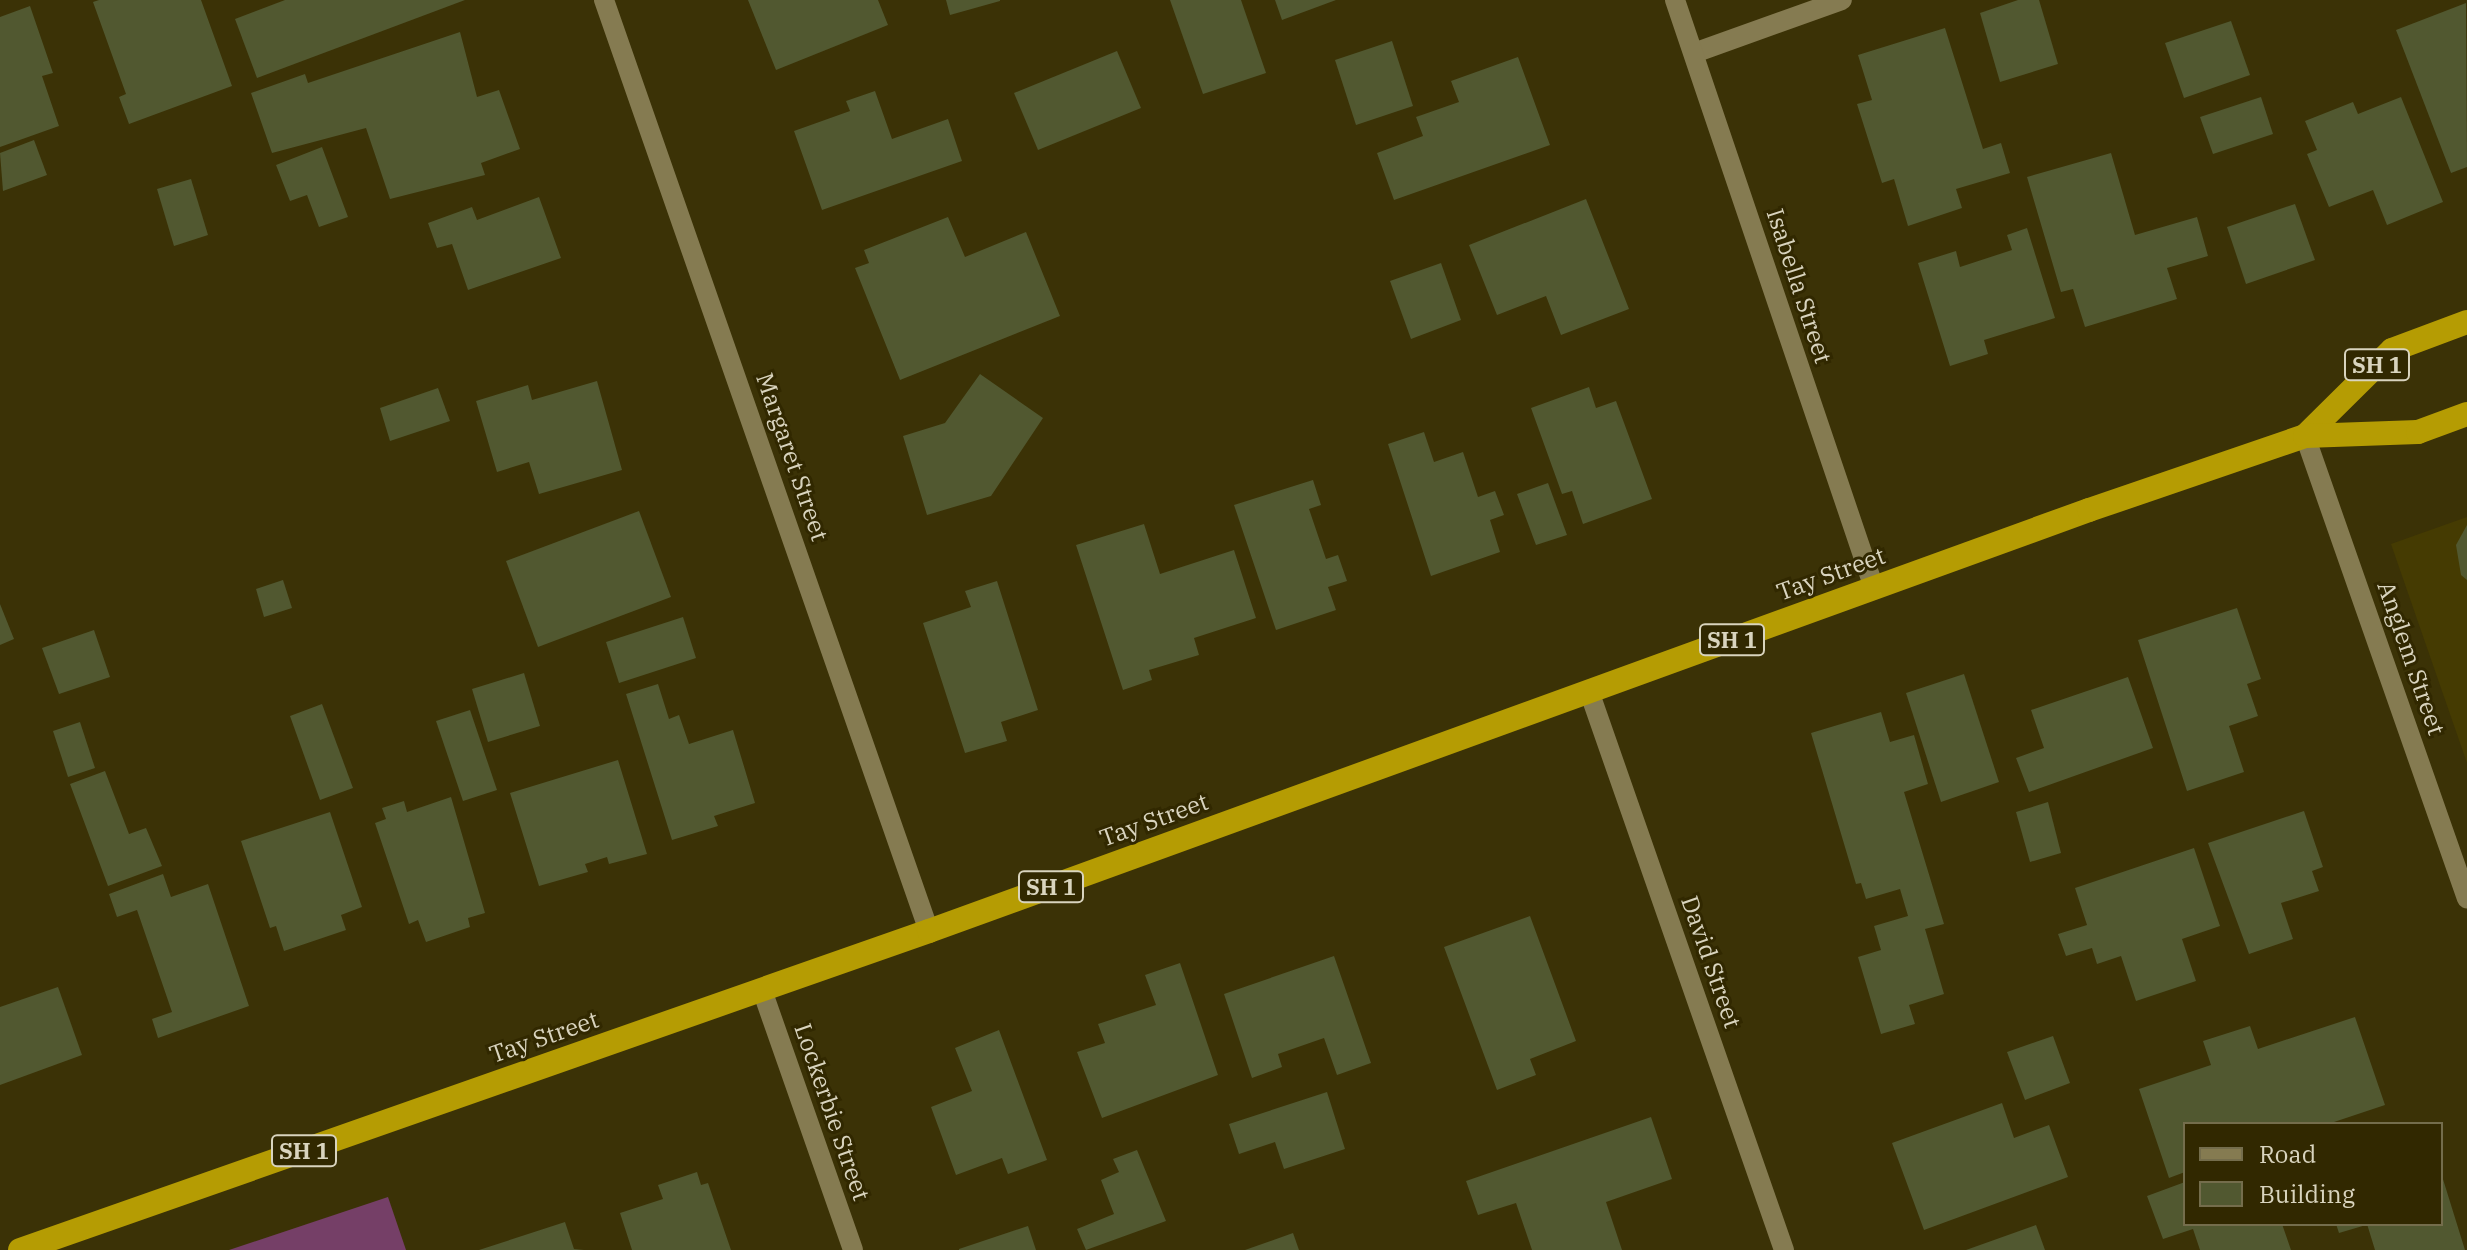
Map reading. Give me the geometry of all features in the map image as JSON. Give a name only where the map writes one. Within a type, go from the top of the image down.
[{"type":"highway","name":"Tay Street","points":[[2305,436],[2392,350],[2467,322]]},
{"type":"highway","name":"Tay Street","points":[[20,1250],[929,931],[1874,588],[2305,436],[2418,432],[2467,414]]},
{"type":"street","name":"Margaret Street","points":[[604,0],[929,931]]},
{"type":"street","name":"Isabella Street","points":[[1675,0],[1874,588]]},
{"type":"street","points":[[1694,53],[1842,0]]},
{"type":"street","name":"Anglem Street","points":[[2305,436],[2467,898]]},
{"type":"street","name":"David Street","points":[[1589,691],[1784,1250]]},
{"type":"street","name":"Lockerbie Street","points":[[762,990],[853,1250]]},
{"type":"shaded area","points":[[2467,517],[2467,763],[2391,544]]},
{"type":"shaded area","points":[[388,1197],[406,1250],[229,1250]]},
{"type":"building","points":[[201,0],[232,86],[129,124],[119,97],[126,94],[93,2]]},
{"type":"building","points":[[285,0],[465,0],[257,78],[235,19]]},
{"type":"building","points":[[748,0],[878,0],[888,25],[776,70]]},
{"type":"building","points":[[946,0],[1000,0],[1000,1],[950,15]]},
{"type":"building","points":[[1170,0],[1241,0],[1266,73],[1203,94]]},
{"type":"building","points":[[1275,0],[1336,0],[1282,20]]},
{"type":"building","points":[[2018,0],[2039,0],[2058,64],[2000,82],[1980,13]]},
{"type":"building","points":[[2466,3],[2467,167],[2451,173],[2396,30]]},
{"type":"building","points":[[30,6],[53,73],[42,76],[59,126],[0,147],[0,17]]},
{"type":"building","points":[[2231,21],[2250,75],[2184,98],[2165,43]]},
{"type":"building","points":[[1945,28],[1983,149],[2001,143],[2010,173],[1956,189],[1962,208],[1908,226],[1894,179],[1882,183],[1857,104],[1872,100],[1858,55]]},
{"type":"building","points":[[460,32],[477,97],[499,90],[520,149],[481,163],[485,175],[390,199],[366,128],[272,153],[251,93],[305,74],[308,83]]},
{"type":"building","points":[[1392,41],[1413,106],[1356,125],[1335,60]]},
{"type":"building","points":[[1117,51],[1141,108],[1038,150],[1014,93]]},
{"type":"building","points":[[1518,57],[1550,145],[1394,200],[1377,153],[1423,136],[1416,117],[1459,102],[1451,81]]},
{"type":"building","points":[[875,91],[892,139],[948,119],[962,161],[822,210],[794,131],[850,111],[846,101]]},
{"type":"building","points":[[2261,97],[2273,134],[2213,154],[2200,117]]},
{"type":"building","points":[[2401,97],[2443,202],[2387,225],[2373,190],[2329,207],[2307,154],[2317,150],[2305,121],[2353,102],[2358,114]]},
{"type":"building","points":[[34,140],[47,175],[3,191],[0,153]]},
{"type":"building","points":[[322,147],[348,217],[319,227],[307,195],[290,201],[276,165]]},
{"type":"building","points":[[2111,153],[2135,235],[2197,217],[2208,256],[2167,268],[2177,299],[2085,327],[2073,289],[2061,292],[2027,177]]},
{"type":"building","points":[[191,179],[208,235],[174,246],[157,189]]},
{"type":"building","points":[[539,197],[561,258],[468,290],[452,244],[437,248],[428,223],[472,207],[477,220]]},
{"type":"building","points":[[1586,199],[1629,309],[1561,335],[1546,296],[1497,315],[1469,245]]},
{"type":"building","points":[[2295,204],[2315,260],[2246,284],[2227,227]]},
{"type":"building","points":[[948,217],[965,257],[1026,232],[1060,316],[900,380],[855,268],[869,263],[864,250]]},
{"type":"building","points":[[2027,228],[2055,318],[1984,340],[1988,354],[1950,366],[1918,263],[1956,251],[1960,267],[2012,250],[2007,235]]},
{"type":"building","points":[[1441,263],[1461,320],[1411,339],[1390,281]]},
{"type":"building","points":[[980,374],[1043,418],[991,496],[927,515],[903,436],[945,423]]},
{"type":"building","points":[[597,381],[622,470],[539,494],[529,462],[497,472],[476,401],[528,385],[532,400]]},
{"type":"building","points":[[1589,387],[1596,408],[1616,401],[1652,499],[1583,524],[1572,491],[1562,494],[1531,408]]},
{"type":"building","points":[[438,388],[450,421],[390,441],[380,408]]},
{"type":"building","points":[[1424,432],[1434,462],[1463,452],[1478,497],[1495,491],[1504,515],[1490,520],[1500,552],[1431,576],[1388,444]]},
{"type":"building","points":[[1313,480],[1321,505],[1309,509],[1326,559],[1338,555],[1347,581],[1328,587],[1336,610],[1276,630],[1234,505]]},
{"type":"building","points":[[1548,483],[1567,535],[1536,545],[1517,494]]},
{"type":"building","points":[[639,511],[671,597],[538,647],[506,561]]},
{"type":"building","points":[[1144,524],[1160,574],[1234,550],[1256,618],[1194,638],[1199,655],[1149,670],[1152,680],[1123,690],[1076,545]]},
{"type":"building","points":[[2467,525],[2467,580],[2461,575],[2456,545]]},
{"type":"building","points":[[283,580],[292,608],[264,617],[256,589]]},
{"type":"building","points":[[997,581],[1038,710],[1001,722],[1007,741],[965,753],[923,623],[971,607],[965,591]]},
{"type":"building","points":[[0,604],[14,639],[0,645]]},
{"type":"building","points":[[2237,608],[2261,679],[2247,684],[2258,716],[2229,726],[2244,772],[2187,791],[2138,640]]},
{"type":"building","points":[[683,617],[696,658],[619,683],[606,642]]},
{"type":"building","points":[[94,630],[110,677],[59,694],[42,648]]},
{"type":"building","points":[[524,673],[540,726],[488,742],[472,689]]},
{"type":"building","points":[[1964,674],[1999,782],[1941,802],[1906,693]]},
{"type":"building","points":[[2128,677],[2153,748],[2029,792],[2016,758],[2044,748],[2031,710]]},
{"type":"building","points":[[658,684],[669,719],[679,715],[689,744],[733,730],[755,803],[714,816],[718,826],[672,840],[626,694]]},
{"type":"building","points":[[322,704],[353,788],[320,800],[290,716]]},
{"type":"building","points":[[470,710],[497,790],[463,801],[436,721]]},
{"type":"building","points":[[1881,712],[1890,742],[1914,735],[1928,784],[1904,792],[1944,924],[1925,929],[1944,994],[1909,1005],[1915,1024],[1881,1034],[1858,957],[1881,950],[1874,926],[1908,916],[1900,889],[1866,899],[1861,883],[1856,884],[1811,733]]},
{"type":"building","points":[[80,722],[95,768],[68,777],[53,731]]},
{"type":"building","points":[[618,760],[647,854],[609,864],[607,857],[585,864],[588,872],[539,886],[510,793]]},
{"type":"building","points":[[105,771],[129,834],[146,828],[162,866],[108,886],[70,784]]},
{"type":"building","points":[[451,797],[485,913],[468,918],[470,927],[426,942],[418,920],[409,924],[375,823],[386,819],[382,808],[404,801],[407,812]]},
{"type":"building","points":[[2048,802],[2061,853],[2030,862],[2016,812]]},
{"type":"building","points":[[2304,811],[2323,867],[2312,871],[2319,891],[2281,903],[2293,939],[2249,954],[2208,843]]},
{"type":"building","points":[[330,812],[362,907],[341,915],[346,930],[284,951],[276,926],[270,928],[241,841]]},
{"type":"building","points":[[2194,848],[2220,926],[2182,939],[2196,981],[2136,1001],[2121,956],[2097,964],[2092,948],[2066,956],[2058,934],[2087,925],[2075,888]]},
{"type":"building","points":[[163,874],[171,897],[208,884],[249,1006],[158,1038],[152,1019],[172,1012],[137,910],[117,917],[109,894]]},
{"type":"building","points":[[1530,916],[1576,1041],[1530,1059],[1536,1075],[1497,1090],[1444,947]]},
{"type":"building","points":[[1334,956],[1371,1063],[1337,1075],[1324,1038],[1278,1054],[1282,1067],[1252,1078],[1224,994]]},
{"type":"building","points":[[1180,963],[1218,1075],[1102,1118],[1077,1052],[1105,1043],[1098,1024],[1156,1005],[1145,975]]},
{"type":"building","points":[[58,987],[82,1055],[0,1085],[0,1007]]},
{"type":"building","points":[[2355,1017],[2385,1105],[2334,1122],[2183,1122],[2183,1173],[2169,1178],[2139,1089],[2211,1065],[2203,1041],[2250,1026],[2258,1049]]},
{"type":"building","points":[[999,1030],[1047,1160],[1008,1174],[1002,1158],[956,1175],[931,1107],[972,1091],[955,1048]]},
{"type":"building","points":[[2053,1036],[2070,1083],[2025,1100],[2007,1052]]},
{"type":"building","points":[[1327,1092],[1345,1149],[1284,1169],[1275,1142],[1239,1154],[1229,1124]]},
{"type":"building","points":[[2002,1103],[2014,1138],[2049,1125],[2068,1177],[1924,1230],[1892,1143]]},
{"type":"building","points":[[1651,1117],[1672,1179],[1606,1202],[1622,1250],[1532,1250],[1516,1203],[1478,1215],[1466,1181]]},
{"type":"building","points":[[1137,1150],[1166,1221],[1086,1250],[1077,1229],[1114,1214],[1101,1180],[1119,1172],[1113,1159]]},
{"type":"building","points":[[697,1172],[701,1185],[708,1183],[731,1250],[632,1250],[620,1213],[663,1199],[658,1185]]},
{"type":"building","points":[[2443,1179],[2465,1250],[2375,1250],[2368,1226],[2443,1226]]},
{"type":"building","points":[[2183,1183],[2183,1226],[2283,1226],[2291,1250],[2200,1250],[2193,1229],[2163,1239],[2147,1196]]},
{"type":"building","points":[[565,1222],[574,1249],[584,1250],[479,1250]]},
{"type":"building","points":[[2036,1225],[2045,1250],[1966,1250]]},
{"type":"building","points":[[1028,1226],[1036,1250],[959,1250],[959,1249]]},
{"type":"building","points":[[2337,1226],[2363,1226],[2339,1233]]},
{"type":"building","points":[[1293,1233],[1299,1250],[1245,1250]]}]
